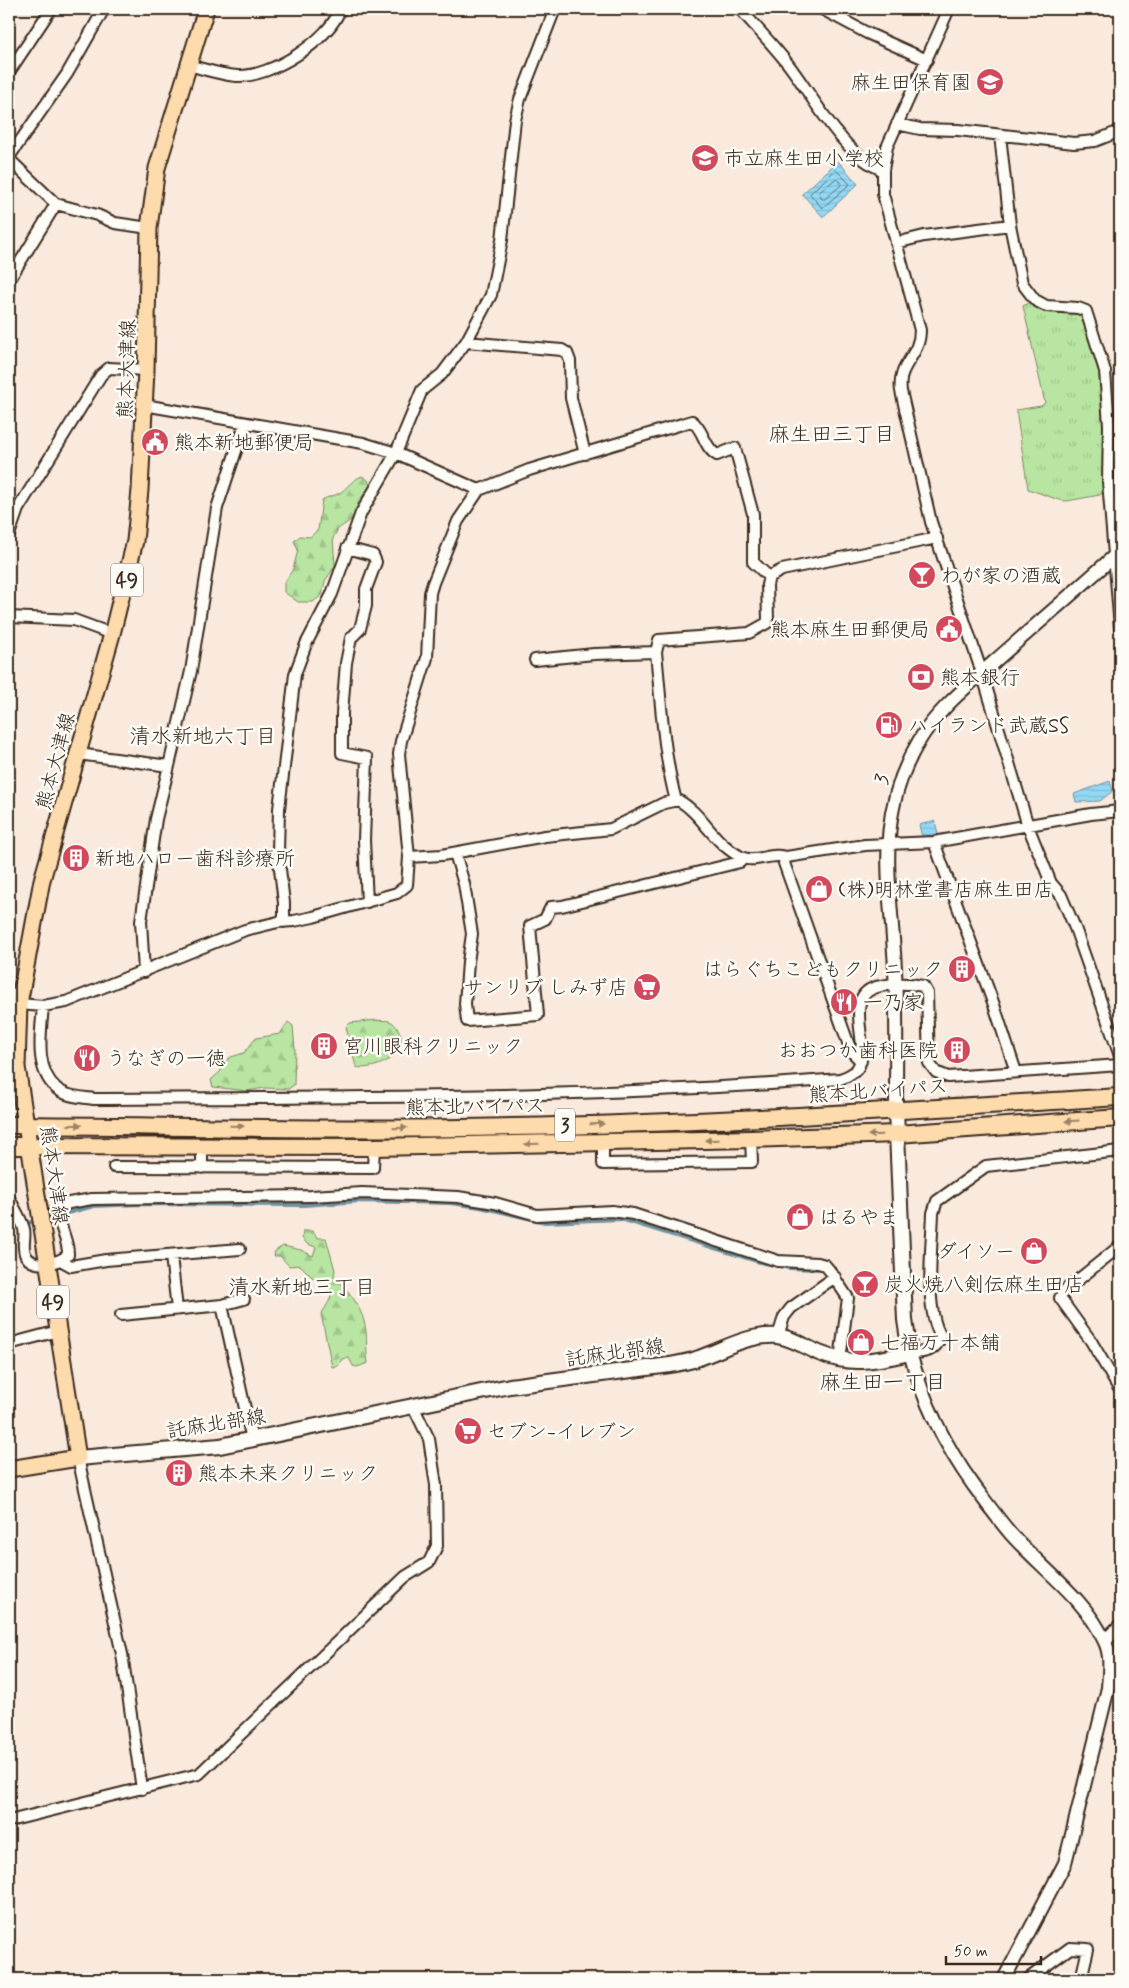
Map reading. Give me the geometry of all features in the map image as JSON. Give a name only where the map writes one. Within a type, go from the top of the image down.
[{"type":"highway","name":"熊本北バイパス","points":[[9,1125],[378,1128],[512,1127],[705,1121],[1120,1097]]},
{"type":"highway","name":"熊本北バイパス","points":[[9,1146],[374,1147],[603,1143],[897,1134],[1120,1118]]},
{"type":"main road","name":"熊本大津線","points":[[78,1458],[58,1331],[55,1262],[30,1146],[18,1067],[16,998],[42,880],[112,634],[134,542],[140,490],[146,370],[149,228],[161,148],[206,9]]},
{"type":"main road","points":[[896,1110],[905,1320],[910,1353]]},
{"type":"main road","name":"託麻北部線","points":[[78,1458],[220,1446],[510,1386],[670,1365],[695,1359],[736,1342],[757,1336],[778,1336],[802,1343],[819,1353],[840,1360],[862,1363],[910,1353]]},
{"type":"main road","points":[[9,1469],[78,1458]]},
{"type":"street","points":[[9,72],[51,9]]},
{"type":"street","points":[[104,9],[67,74],[9,157],[56,204],[97,215],[115,223],[149,228]]},
{"type":"street","points":[[188,65],[238,76],[269,69],[288,62],[318,38],[337,18],[340,9]]},
{"type":"street","points":[[284,922],[284,903],[278,852],[279,809],[295,674],[306,644],[332,594],[361,513],[396,453],[422,390],[442,374],[466,342],[492,295],[502,240],[515,120],[520,99],[555,9]]},
{"type":"street","points":[[740,9],[788,64],[841,137],[872,167],[882,170]]},
{"type":"street","points":[[822,9],[867,33],[927,60]]},
{"type":"street","points":[[949,9],[887,147],[882,170],[883,194],[920,330],[920,344],[901,372],[901,391],[914,454],[937,538],[982,673],[1028,826],[1051,883],[1061,895],[1071,919],[1093,974],[1112,1039],[1120,1056]]},
{"type":"street","points":[[897,124],[920,129],[958,130],[1074,143],[1095,141],[1120,131]]},
{"type":"street","points":[[1000,135],[1010,225],[1022,283],[1026,291],[1046,306],[1078,308],[1086,312],[1091,322],[1105,371],[1109,425],[1108,481],[1118,553],[1115,577],[1120,628]]},
{"type":"street","points":[[9,280],[56,204]]},
{"type":"street","points":[[896,243],[924,236],[1010,225]]},
{"type":"street","points":[[466,342],[562,350],[567,353],[570,361],[571,398],[585,454]]},
{"type":"street","points":[[9,535],[18,509],[100,375],[109,368],[146,370]]},
{"type":"street","points":[[144,405],[245,424],[364,442],[396,453],[479,490]]},
{"type":"street","points":[[16,998],[43,1006],[66,1002],[245,930],[314,917],[397,893],[407,886],[409,857],[399,754],[401,741],[427,658],[432,583],[458,521],[479,490],[529,470],[689,421],[697,425],[710,452],[716,454],[735,448],[753,514],[753,562],[769,577]]},
{"type":"street","points":[[144,972],[141,921],[156,819],[191,671],[217,508],[245,424]]},
{"type":"street","points":[[676,801],[666,763],[656,652],[659,640],[749,633],[761,627],[768,619],[767,585],[769,577],[782,570],[937,538]]},
{"type":"street","points":[[347,548],[373,555],[376,562],[366,589],[366,606],[360,629],[351,638],[346,663],[342,714],[342,753],[367,758],[364,840],[367,902]]},
{"type":"street","name":"3","points":[[896,1110],[896,983],[888,844],[895,792],[920,739],[948,705],[1118,553]]},
{"type":"street","points":[[9,617],[74,620],[112,634]]},
{"type":"street","points":[[535,660],[594,654],[656,652]]},
{"type":"street","points":[[78,754],[169,766]]},
{"type":"street","points":[[409,857],[455,853],[545,836],[611,829],[664,803],[676,801],[689,806],[709,832],[743,858]]},
{"type":"street","points":[[455,853],[464,884],[472,934],[465,1004],[467,1022],[538,1015],[530,926],[545,919],[551,907],[562,906],[740,862],[743,858],[778,854],[786,857],[865,845],[934,842],[1091,814],[1120,811]]},
{"type":"street","points":[[934,842],[994,1005],[1016,1072]]},
{"type":"street","points":[[786,857],[784,863],[818,962],[851,1051],[861,1061]]},
{"type":"street","points":[[43,1006],[41,1059],[46,1075],[57,1089],[71,1096],[94,1099],[453,1096],[717,1089],[840,1079],[856,1070],[861,1061],[860,1006],[862,994],[869,988],[896,983],[923,986],[927,993],[930,1063],[936,1072],[948,1077],[1120,1065]]},
{"type":"street","points":[[603,1143],[603,1164],[752,1162],[751,1139]]},
{"type":"street","points":[[202,1147],[202,1168]]},
{"type":"street","points":[[114,1167],[373,1168],[374,1147]]},
{"type":"street","points":[[1007,1978],[1065,1863],[1108,1688],[1110,1663],[1105,1641],[1090,1618],[1061,1584],[1012,1535],[974,1486],[946,1443],[918,1382],[910,1353],[928,1352],[939,1343],[940,1336],[935,1327],[931,1310],[933,1213],[937,1201],[986,1166],[1120,1151]]},
{"type":"street","points":[[55,1262],[68,1255],[69,1245],[58,1216],[60,1208],[69,1203],[92,1199],[311,1196],[362,1193],[458,1197],[495,1203],[537,1215],[612,1211],[633,1214],[778,1260],[818,1262],[825,1266],[835,1277],[848,1298],[840,1360]]},
{"type":"street","points":[[9,1198],[24,1230],[23,1247],[26,1257],[33,1262],[55,1262],[71,1266],[106,1260],[240,1249]]},
{"type":"street","points":[[9,1222],[19,1217]]},
{"type":"street","points":[[1118,1386],[1091,1340],[1060,1298],[1063,1292],[1120,1246]]},
{"type":"street","points":[[171,1256],[177,1309]]},
{"type":"street","points":[[778,1336],[784,1317],[791,1308],[835,1277]]},
{"type":"street","points":[[121,1315],[222,1305],[244,1299]]},
{"type":"street","points":[[222,1305],[252,1440]]},
{"type":"street","points":[[9,1344],[58,1331]]},
{"type":"street","points":[[9,1821],[199,1774],[404,1577],[429,1562],[437,1546],[436,1485],[428,1438],[413,1406]]},
{"type":"street","points":[[78,1458],[122,1654],[142,1788]]},
{"type":"street","points":[[1105,1641],[1120,1626]]},
{"type":"street","points":[[1028,1979],[1070,1948],[1088,1949],[1081,1979]]},
{"type":"green space","points":[[1031,301],[1049,312],[1083,315],[1101,373],[1106,424],[1105,489],[1100,495],[1067,501],[1028,489],[1016,410],[1041,406],[1045,403],[1023,306]]},
{"type":"green space","points":[[362,476],[368,480],[370,486],[358,502],[357,511],[351,520],[338,529],[333,538],[335,566],[325,581],[322,595],[313,602],[298,602],[284,592],[284,583],[293,569],[298,550],[294,541],[300,536],[310,537],[318,530],[322,500],[340,493],[353,481]]},
{"type":"green space","points":[[377,1020],[389,1021],[395,1025],[402,1038],[401,1046],[397,1053],[382,1064],[373,1067],[356,1067],[346,1027],[350,1023]]},
{"type":"green space","points":[[288,1022],[293,1026],[295,1050],[294,1085],[288,1089],[265,1088],[247,1091],[213,1087],[211,1080],[221,1071],[222,1064],[231,1057],[244,1053],[256,1038],[280,1034]]},
{"type":"green space","points":[[303,1231],[312,1231],[318,1238],[326,1238],[335,1270],[334,1276],[350,1294],[359,1308],[365,1324],[368,1363],[357,1367],[353,1366],[349,1358],[342,1359],[338,1366],[332,1367],[321,1314],[330,1299],[331,1290],[329,1286],[322,1277],[313,1278],[300,1265],[289,1266],[280,1256],[274,1256],[275,1251],[283,1246],[301,1250],[313,1256],[316,1247],[307,1244],[302,1238]]},
{"type":"water","points":[[838,161],[858,184],[823,217],[802,194]]},
{"type":"water","points":[[1110,781],[1113,791],[1100,801],[1076,802],[1074,794]]},
{"type":"water","points":[[935,821],[938,834],[922,837],[919,825]]},
{"type":"waterway","points":[[45,1219],[94,1206],[139,1204],[304,1205],[360,1201],[450,1203],[480,1207],[545,1222],[621,1219],[760,1262],[789,1268],[817,1269]]},
{"type":"waterway","points":[[9,1229],[38,1220]]},
{"type":"place","name":"麻生田保育園","points":[[990,82]]},
{"type":"place","name":"市立麻生田小学校","points":[[705,158]]},
{"type":"place","name":"熊本新地郵便局","points":[[155,442]]},
{"type":"place","name":"わが家の酒蔵","points":[[922,575]]},
{"type":"place","name":"熊本麻生田郵便局","points":[[949,629]]},
{"type":"place","name":"熊本銀行","points":[[921,677]]},
{"type":"place","name":"ハイランド武蔵SS","points":[[889,725]]},
{"type":"place","name":"新地ハロー歯科診療所","points":[[76,858]]},
{"type":"place","name":"(株)明林堂書店麻生田店","points":[[819,889]]},
{"type":"place","name":"はらぐちこどもクリニック","points":[[962,969]]},
{"type":"place","name":"サンリブ しみず店","points":[[647,987]]},
{"type":"place","name":"一乃家","points":[[844,1002]]},
{"type":"place","name":"宮川眼科クリニック","points":[[324,1046]]},
{"type":"place","name":"おおつか歯科医院","points":[[957,1050]]},
{"type":"place","name":"うなぎの一徳","points":[[87,1058]]},
{"type":"place","name":"はるやま","points":[[800,1217]]},
{"type":"place","name":"ダイソー","points":[[1034,1251]]},
{"type":"place","name":"炭火焼八剣伝麻生田店","points":[[865,1284]]},
{"type":"place","name":"七福万十本舗","points":[[861,1342]]},
{"type":"place","name":"セブン-イレブン","points":[[468,1431]]},
{"type":"place","name":"熊本未来クリニック","points":[[179,1473]]},
{"type":"district","name":"麻生田三丁目","points":[[832,434]]},
{"type":"district","name":"清水新地六丁目","points":[[203,736]]},
{"type":"district","name":"清水新地三丁目","points":[[302,1287]]},
{"type":"district","name":"麻生田一丁目","points":[[883,1382]]}]
